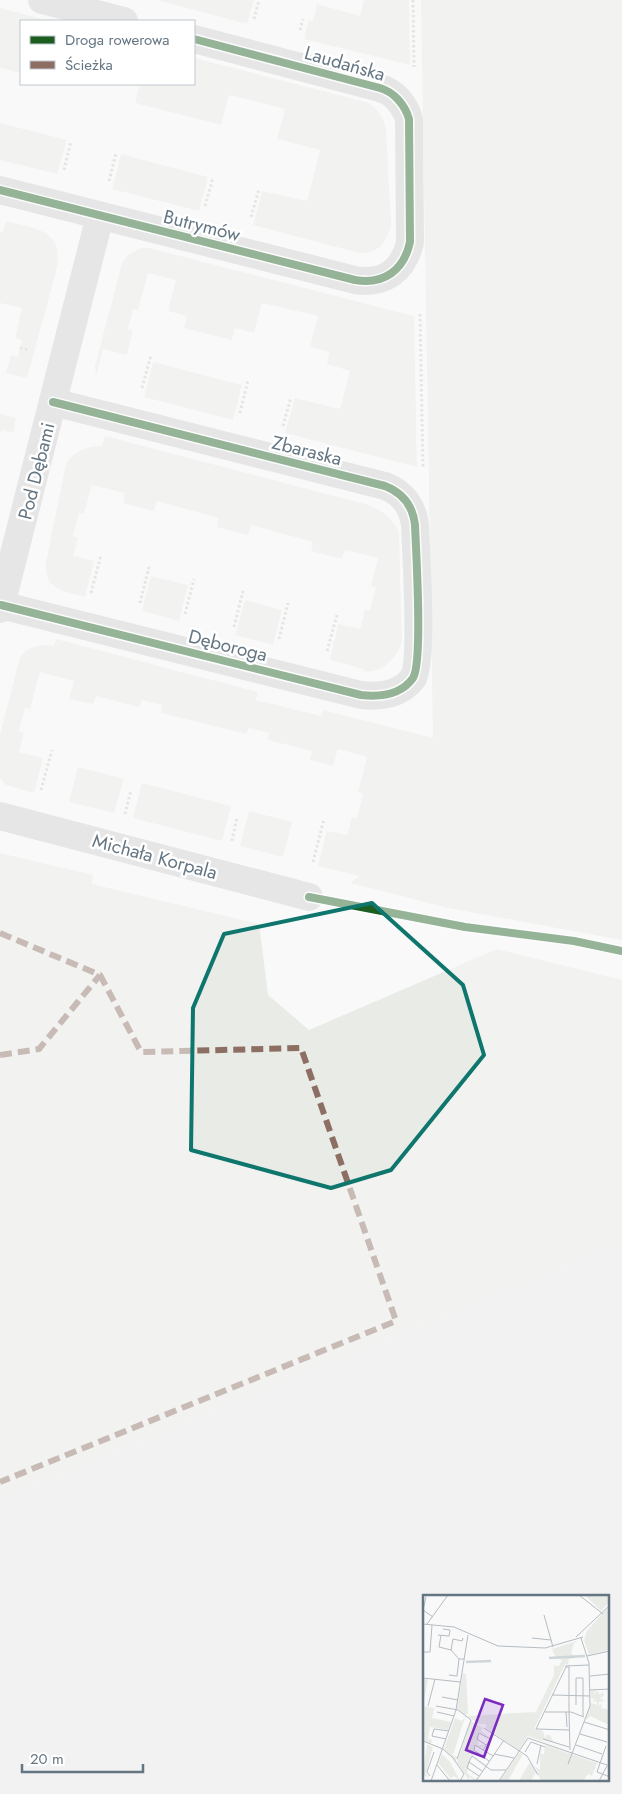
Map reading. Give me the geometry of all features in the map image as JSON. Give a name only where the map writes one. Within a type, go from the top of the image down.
[{"type":"street","points":[[42,0],[120,20]]},
{"type":"street","name":"Laudańska","points":[[195,39],[380,88],[396,97],[405,108],[409,119],[410,242],[406,256],[395,271]]},
{"type":"street","name":"Butrymów","points":[[0,190],[355,280],[371,281],[385,277],[395,271]]},
{"type":"street","name":"Pod Dębami","points":[[0,607],[100,216]]},
{"type":"street","name":"Zbaraska","points":[[53,402],[385,486],[399,493],[410,507],[415,526],[418,647]]},
{"type":"street","name":"Dęboroga","points":[[0,607],[361,695],[374,696],[392,693],[407,685],[416,669],[418,647]]},
{"type":"street","name":"Michała Korpala","points":[[0,816],[309,896]]},
{"type":"path","points":[[252,25],[259,0]]},
{"type":"path","points":[[413,0],[414,72]]},
{"type":"path","points":[[62,176],[71,141]]},
{"type":"path","points":[[108,186],[116,153]]},
{"type":"path","points":[[204,213],[213,178]]},
{"type":"path","points":[[249,225],[259,189]]},
{"type":"path","points":[[420,314],[423,474]]},
{"type":"path","points":[[140,396],[151,355]]},
{"type":"path","points":[[238,421],[248,380]]},
{"type":"path","points":[[282,432],[291,397]]},
{"type":"path","points":[[90,598],[101,555]]},
{"type":"path","points":[[138,611],[149,567]]},
{"type":"path","points":[[183,622],[194,579]]},
{"type":"path","points":[[232,634],[243,591]]},
{"type":"path","points":[[277,646],[288,603]]},
{"type":"path","points":[[326,658],[337,616]]},
{"type":"path","points":[[40,794],[52,750]]},
{"type":"path","points":[[124,816],[131,790]]},
{"type":"path","points":[[231,843],[237,817]]},
{"type":"path","points":[[313,864],[324,819]]},
{"type":"highlighted area","points":[[372,903],[463,985],[484,1055],[391,1170],[331,1188],[191,1150],[193,1008],[224,934]]},
{"type":"shaded area","points":[[160,0],[254,0],[247,24]]},
{"type":"shaded area","points":[[364,0],[409,0],[410,65],[304,39],[309,20],[313,21],[317,4],[360,16]]},
{"type":"shaded area","points":[[421,0],[622,0],[622,940],[448,908],[350,883],[360,876],[318,866],[327,831],[347,835],[352,817],[357,818],[363,794],[358,792],[367,757],[338,749],[333,766],[310,760],[312,751],[268,740],[269,733],[249,728],[246,734],[161,713],[162,705],[142,700],[139,707],[96,696],[93,704],[69,699],[74,681],[40,672],[30,709],[25,708],[19,731],[24,732],[19,752],[43,758],[34,793],[6,785],[0,778],[0,735],[20,657],[27,650],[36,646],[54,646],[56,639],[258,692],[256,700],[321,716],[323,710],[433,738]]},
{"type":"shaded area","points":[[0,8],[47,20],[20,20],[20,73],[0,68]]},
{"type":"shaded area","points":[[195,58],[370,104],[382,117],[386,130],[391,224],[385,241],[372,252],[359,253],[253,225],[262,191],[307,201],[320,150],[277,139],[285,109],[229,95],[221,125],[135,103],[140,85],[195,85]]},
{"type":"shaded area","points":[[0,123],[67,140],[57,174],[0,160]]},
{"type":"shaded area","points":[[121,154],[208,177],[199,211],[112,189]]},
{"type":"shaded area","points":[[6,221],[45,233],[56,245],[58,255],[57,268],[27,378],[6,373],[11,355],[18,357],[22,340],[15,338],[22,308],[0,303],[0,231],[3,232]]},
{"type":"shaded area","points":[[141,248],[149,248],[414,316],[417,467],[285,433],[295,398],[340,409],[350,371],[327,364],[329,352],[310,347],[318,316],[262,303],[254,333],[235,328],[232,340],[184,328],[187,316],[168,311],[176,280],[148,273],[138,310],[133,309],[128,329],[133,331],[127,355],[103,349],[96,376],[95,366],[122,263],[129,254]]},
{"type":"shaded area","points":[[153,362],[242,385],[233,420],[144,397]]},
{"type":"shaded area","points":[[0,414],[16,418],[13,433],[2,430],[0,433]]},
{"type":"shaded area","points":[[105,436],[365,504],[385,514],[393,522],[399,533],[402,640],[397,653],[388,663],[370,672],[330,660],[338,624],[360,629],[365,610],[370,610],[376,587],[371,586],[378,558],[345,550],[342,559],[311,551],[313,542],[251,525],[248,535],[217,527],[219,518],[157,501],[154,511],[123,503],[125,493],[92,485],[84,514],[79,513],[73,536],[78,538],[73,556],[94,561],[85,597],[56,588],[48,578],[46,562],[66,464],[69,459],[81,450],[102,446]]},
{"type":"shaded area","points":[[151,576],[188,585],[179,621],[142,611]]},
{"type":"shaded area","points":[[245,600],[282,610],[273,645],[235,635]]},
{"type":"shaded area","points":[[78,767],[124,779],[114,813],[69,802]]},
{"type":"shaded area","points":[[142,783],[231,806],[222,841],[133,818]]},
{"type":"shaded area","points":[[249,811],[292,822],[283,857],[240,846]]},
{"type":"shaded area","points":[[0,853],[93,875],[92,884],[259,924],[268,995],[309,1030],[497,949],[622,980],[622,1242],[0,1500]]},
{"type":"shaded area","points":[[622,1242],[622,1794],[0,1794],[0,1500]]},
{"type":"marked path","points":[[0,933],[100,975],[141,1052],[301,1048],[396,1321],[0,1482]]},
{"type":"marked path","points":[[0,1055],[39,1049],[100,975]]},
{"type":"cycle path","points":[[0,190],[355,280],[365,281],[384,278],[398,268],[410,242],[409,119],[405,109],[398,100],[380,88],[195,39]]},
{"type":"cycle path","points":[[1,605],[361,695],[375,696],[396,691],[408,684],[413,678],[416,668],[418,605],[415,525],[412,512],[406,501],[397,493],[385,486],[53,402]]},
{"type":"cycle path","points":[[309,897],[465,927],[574,941],[622,951]]}]
